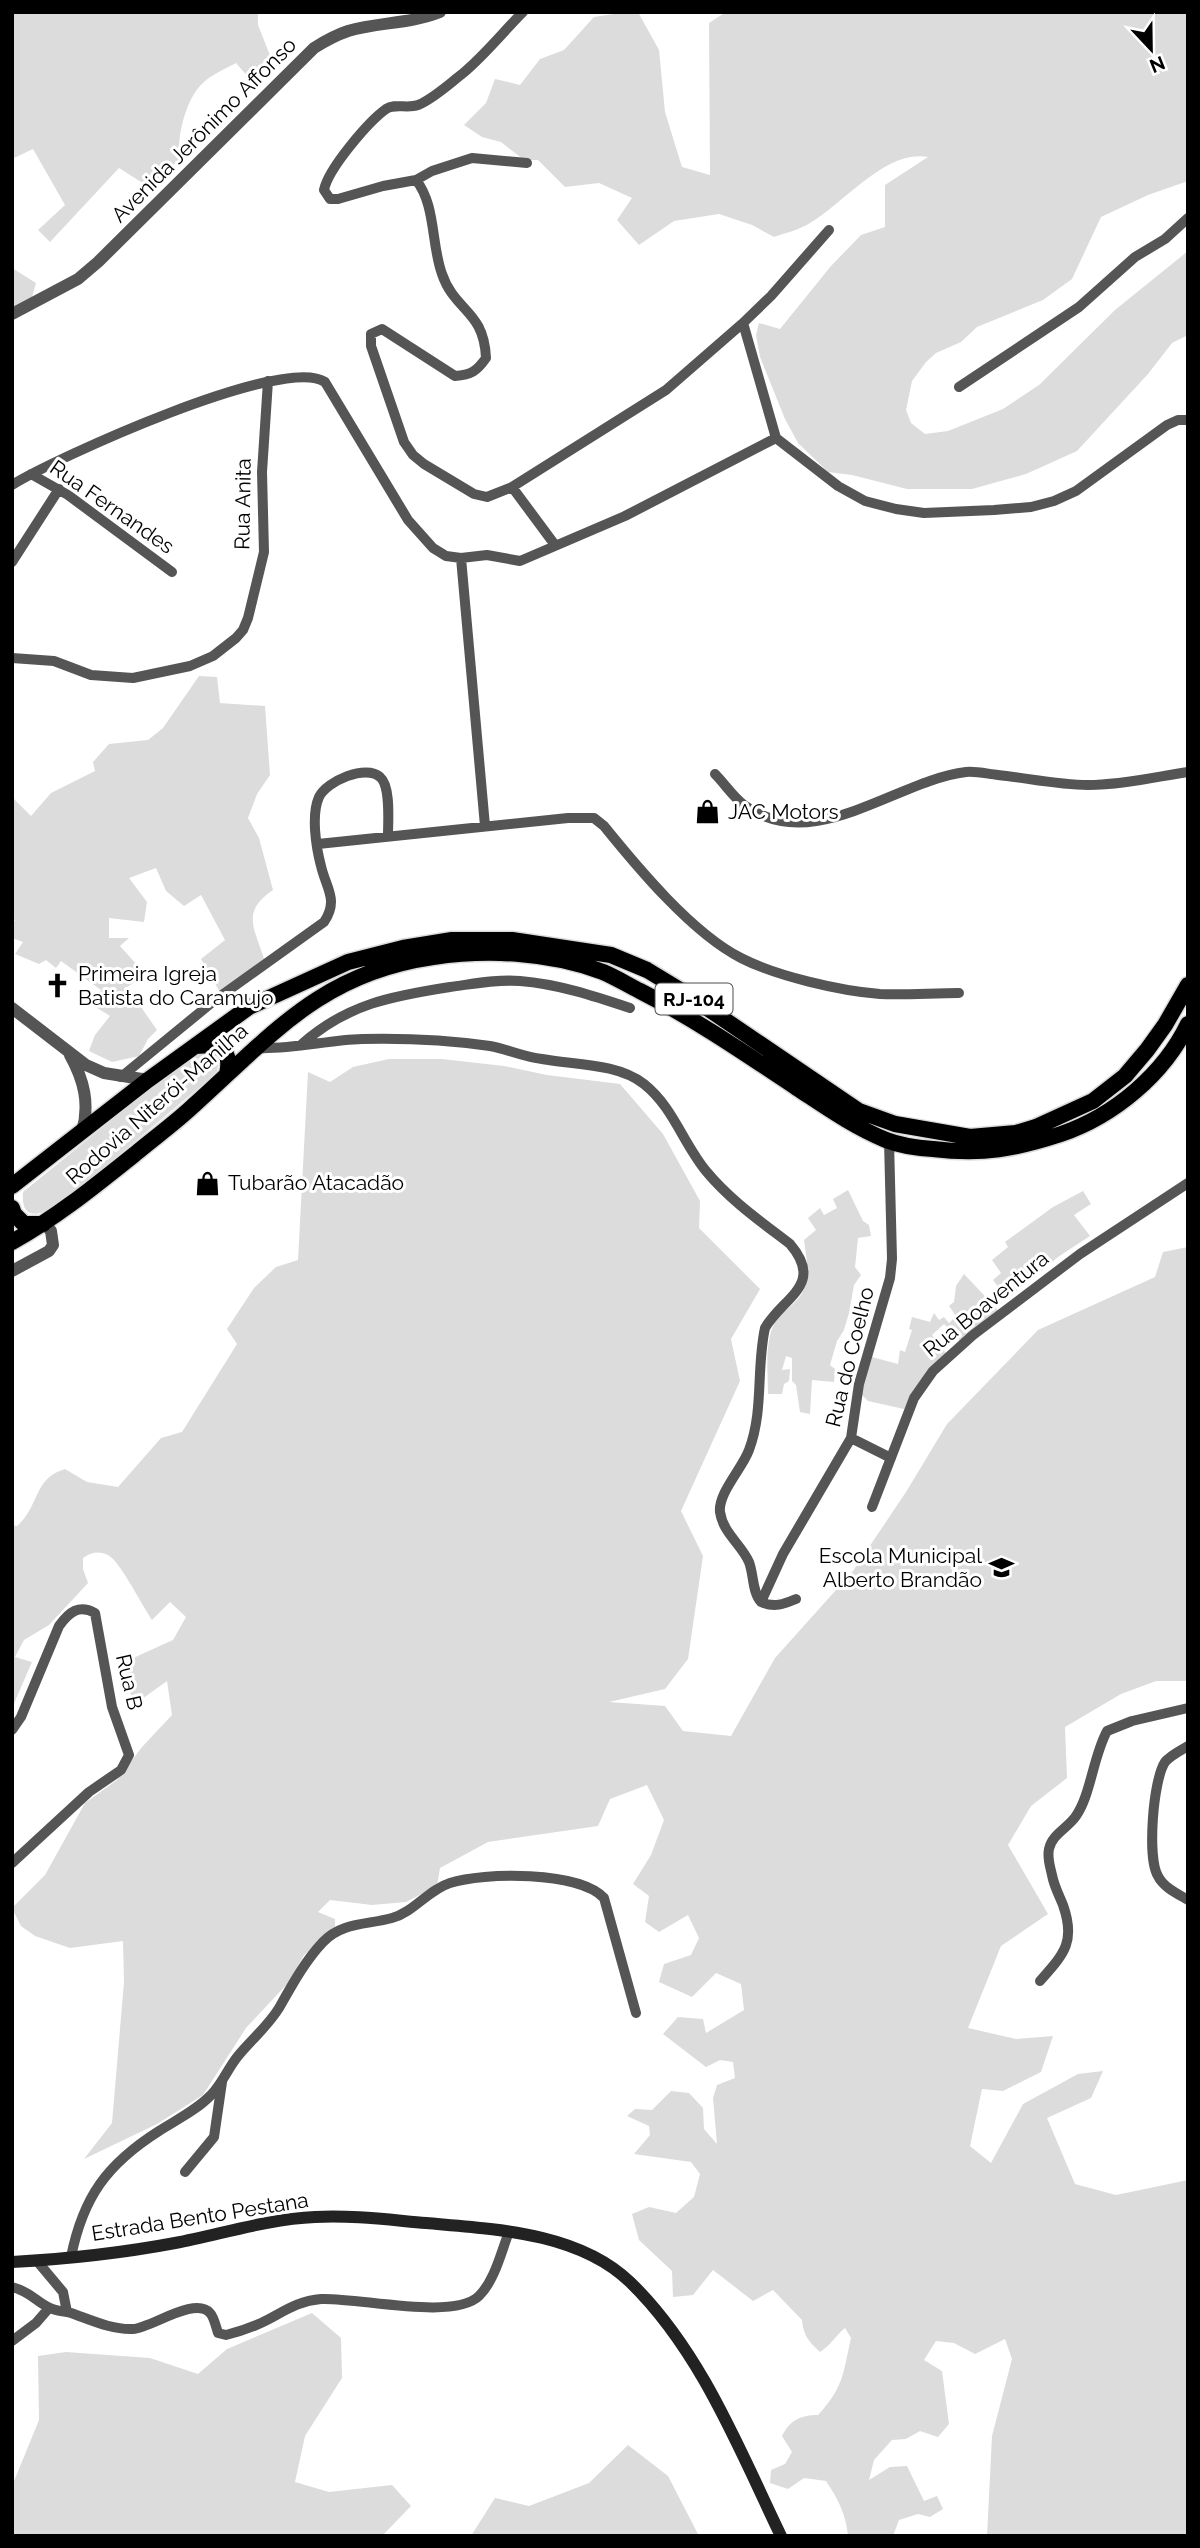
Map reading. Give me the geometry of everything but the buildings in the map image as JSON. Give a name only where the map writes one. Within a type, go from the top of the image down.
[{"type":"highway","name":"Rodovia Niterói-Manilha","points":[[12,1186],[148,1080],[249,1007],[348,962],[403,948],[452,940],[512,940],[611,955],[647,970],[859,1111],[895,1124],[970,1137],[1016,1133],[1036,1128],[1093,1101],[1125,1076],[1147,1050],[1166,1025],[1188,985]]},
{"type":"highway","name":"Rodovia Niterói-Manilha","points":[[12,1242],[66,1210],[191,1108],[292,1016],[324,993],[374,970],[431,957],[511,954],[558,960],[603,972],[668,1005],[842,1118],[889,1141],[920,1148],[959,1152],[994,1152],[1031,1144],[1075,1129],[1120,1104],[1164,1061],[1188,1024]]},
{"type":"highway","points":[[195,1046],[212,1045],[225,1052],[229,1061],[227,1074]]},
{"type":"highway","points":[[12,1208],[24,1224],[45,1224]]},
{"type":"main road","name":"Estrada Bento Pestana","points":[[12,2262],[114,2253],[272,2222],[316,2217],[376,2218],[509,2232],[563,2244],[597,2257],[629,2281],[662,2317],[703,2379],[781,2536]]},
{"type":"street","name":"Avenida Jerônimo Affonso","points":[[12,314],[78,279],[98,262],[314,48],[351,30],[422,19],[440,12]]},
{"type":"street","points":[[523,12],[463,73],[422,103],[387,109],[337,164],[324,190],[330,199],[338,199],[416,180],[432,170],[472,158],[527,163]]},
{"type":"street","points":[[416,180],[423,190],[436,254],[449,292],[477,321],[483,332],[486,358],[477,370],[468,376],[455,376],[382,329],[370,334],[374,354],[404,442],[412,455],[474,494],[487,497],[512,487],[666,390],[771,296],[829,230]]},
{"type":"street","points":[[959,387],[1079,307],[1135,257],[1165,239],[1188,218]]},
{"type":"street","points":[[743,323],[776,438],[838,486],[864,501],[896,509],[924,513],[1031,507],[1054,501],[1076,491],[1167,425],[1178,420],[1188,420]]},
{"type":"street","points":[[12,485],[67,455],[134,426],[268,381],[307,377],[325,382],[408,520],[433,548],[446,556],[461,558],[487,555],[520,561],[625,516],[776,438]]},
{"type":"street","name":"Rua Anita","points":[[12,658],[54,661],[91,675],[133,678],[190,666],[213,656],[236,638],[248,618],[264,552],[262,472],[268,381]]},
{"type":"street","name":"Rua Fernandes","points":[[31,474],[59,489],[172,572]]},
{"type":"street","points":[[512,487],[555,545]]},
{"type":"street","points":[[12,562],[59,489]]},
{"type":"street","points":[[461,558],[485,826]]},
{"type":"street","points":[[715,774],[737,799],[757,813],[781,820],[804,822],[834,817],[876,804],[915,785],[970,772],[1087,785],[1188,772]]},
{"type":"street","points":[[121,1077],[231,988],[324,922],[330,913],[332,902],[320,866],[315,824],[320,795],[331,784],[353,773],[372,773],[382,778],[387,789],[388,835]]},
{"type":"street","points":[[318,844],[568,818],[594,818],[671,901],[710,937],[741,958],[797,977],[857,991],[895,994],[959,993]]},
{"type":"street","points":[[301,1044],[321,1027],[349,1011],[392,996],[484,982],[516,980],[537,983],[588,993],[630,1008]]},
{"type":"street","points":[[12,1008],[86,1065],[104,1073],[148,1080]]},
{"type":"street","points":[[255,1048],[360,1039],[415,1039],[493,1046],[540,1059],[624,1073],[653,1091],[674,1119],[704,1169],[729,1197],[790,1244],[802,1265],[803,1281],[798,1292],[770,1318],[765,1328],[759,1409],[754,1433],[740,1470],[722,1497],[720,1510],[729,1534],[743,1549],[750,1565],[757,1597],[761,1602],[769,1606],[796,1599]]},
{"type":"street","points":[[67,1049],[84,1090],[87,1107],[82,1132]]},
{"type":"street","name":"Rua do Coelho","points":[[761,1602],[783,1554],[852,1438],[859,1384],[890,1278],[892,1259],[889,1141]]},
{"type":"street","name":"Rua Boaventura","points":[[872,1507],[914,1398],[933,1371],[973,1335],[1080,1254],[1188,1183]]},
{"type":"street","points":[[12,1271],[49,1251],[53,1245],[51,1231],[45,1224]]},
{"type":"street","points":[[852,1438],[891,1458]]},
{"type":"street","name":"Rua B","points":[[12,1730],[21,1717],[60,1626],[67,1616],[75,1610],[86,1609],[94,1613],[112,1707],[129,1755],[127,1762],[121,1770],[89,1792],[12,1863]]},
{"type":"street","points":[[1040,1980],[1061,1957],[1069,1933],[1062,1904],[1054,1886],[1048,1857],[1049,1845],[1076,1816],[1088,1789],[1099,1746],[1107,1731],[1132,1721],[1188,1708]]},
{"type":"street","points":[[1188,1746],[1164,1763],[1160,1775],[1155,1803],[1153,1858],[1159,1879],[1188,1900]]},
{"type":"street","points":[[71,2256],[77,2226],[104,2178],[128,2151],[202,2102],[222,2081],[236,2059],[279,2009],[302,1969],[322,1943],[334,1933],[350,1926],[392,1918],[406,1912],[448,1883],[466,1879],[542,1876],[598,1891],[604,1898],[609,1913],[636,2012]]},
{"type":"street","points":[[186,2172],[214,2137],[222,2081]]},
{"type":"street","points":[[12,2287],[30,2293],[49,2308],[111,2327],[133,2329],[148,2326],[177,2311],[201,2309],[209,2311],[218,2333],[226,2336],[262,2322],[287,2307],[320,2299],[398,2305],[458,2306],[469,2303],[481,2294],[493,2274],[509,2232]]},
{"type":"street","points":[[37,2261],[63,2292],[67,2312]]},
{"type":"street","points":[[12,2342],[36,2323],[49,2308]]},
{"type":"shaded area","points":[[12,12],[258,12],[258,25],[271,58],[249,78],[236,63],[206,80],[187,108],[180,140],[180,159],[149,187],[119,168],[50,242],[38,230],[65,205],[33,149],[12,159]]},
{"type":"shaded area","points":[[638,12],[659,50],[665,112],[682,167],[710,175],[709,23],[726,12],[1188,12],[1188,181],[1148,195],[1101,217],[1072,279],[1043,300],[977,327],[961,342],[936,353],[912,381],[906,410],[911,423],[925,434],[948,431],[1003,409],[1039,385],[1115,310],[1188,251],[1188,335],[1172,343],[1148,374],[1077,451],[1026,474],[972,489],[907,489],[852,475],[828,472],[798,443],[785,419],[760,357],[756,335],[759,323],[780,329],[831,266],[861,235],[885,227],[885,185],[928,157],[912,157],[881,169],[810,223],[774,237],[752,225],[719,214],[674,221],[639,245],[617,220],[632,198],[599,183],[565,187],[538,160],[524,160],[501,142],[482,137],[464,125],[486,103],[495,79],[520,85],[540,59],[564,50],[594,17]]},
{"type":"shaded area","points":[[12,268],[36,283],[32,297],[12,308]]},
{"type":"shaded area","points":[[199,676],[217,677],[220,703],[265,706],[270,775],[257,794],[248,818],[259,838],[273,890],[263,898],[253,913],[254,929],[264,959],[220,992],[201,959],[225,940],[201,895],[184,906],[166,891],[156,868],[129,878],[147,902],[144,922],[109,918],[109,938],[129,938],[120,946],[146,975],[127,987],[157,1030],[148,1039],[139,1056],[112,1062],[89,1051],[95,1035],[110,1016],[91,1004],[101,990],[61,961],[56,968],[46,960],[39,964],[15,954],[23,942],[12,938],[15,920],[12,918],[12,797],[31,816],[51,793],[95,771],[93,762],[109,744],[148,740],[163,728]]},
{"type":"shaded area","points":[[201,1053],[215,1054],[219,1060],[217,1071],[201,1086],[64,1201],[36,1214],[26,1209],[23,1192],[173,1070]]},
{"type":"shaded area","points":[[389,1059],[442,1059],[620,1084],[663,1134],[700,1201],[699,1228],[760,1289],[731,1339],[740,1381],[681,1511],[703,1556],[688,1659],[665,1689],[609,1702],[665,1706],[683,1731],[731,1736],[775,1658],[853,1571],[947,1424],[1038,1330],[1155,1277],[1163,1252],[1188,1247],[1188,1681],[1156,1681],[1121,1694],[1065,1727],[1067,1778],[1031,1806],[1008,1845],[1048,1914],[1001,1946],[968,2028],[1016,2039],[1053,2036],[1041,2072],[1003,2091],[982,2089],[970,2146],[991,2163],[1023,2104],[1078,2074],[1103,2071],[1091,2098],[1047,2118],[1075,2184],[1116,2195],[1188,2180],[1188,2536],[987,2536],[992,2436],[1012,2359],[1005,2339],[975,2354],[954,2343],[936,2341],[924,2360],[942,2371],[949,2424],[938,2437],[920,2431],[906,2439],[892,2440],[874,2460],[869,2480],[890,2467],[907,2466],[924,2501],[937,2496],[943,2509],[930,2517],[918,2514],[899,2520],[893,2536],[848,2536],[841,2507],[826,2481],[804,2478],[788,2489],[770,2483],[771,2470],[785,2464],[792,2452],[782,2436],[785,2431],[797,2420],[818,2415],[838,2388],[851,2338],[845,2328],[820,2352],[807,2338],[802,2320],[773,2290],[753,2301],[713,2270],[693,2295],[673,2297],[672,2271],[639,2240],[632,2214],[649,2207],[676,2213],[694,2197],[700,2174],[691,2162],[634,2154],[650,2135],[649,2126],[627,2116],[635,2109],[652,2110],[671,2091],[689,2093],[703,2108],[704,2129],[717,2144],[713,2098],[717,2085],[735,2078],[733,2062],[720,2060],[706,2067],[663,2034],[678,2017],[703,2019],[706,2033],[744,2010],[741,1984],[716,1973],[692,1997],[659,1982],[664,1964],[691,1955],[699,1938],[688,1915],[659,1932],[645,1922],[649,1896],[633,1884],[651,1855],[664,1820],[647,1785],[610,1799],[598,1826],[488,1842],[440,1868],[437,1886],[406,1902],[372,1905],[330,1900],[318,1912],[335,1919],[335,1928],[304,1955],[288,1983],[246,2028],[203,2095],[157,2124],[84,2159],[112,2123],[124,1982],[123,1941],[70,1948],[35,1936],[21,1926],[12,1908],[45,1875],[85,1803],[117,1780],[142,1747],[172,1715],[167,1681],[135,1704],[126,1683],[131,1659],[173,1640],[186,1617],[170,1602],[152,1620],[113,1559],[102,1553],[83,1558],[83,1569],[88,1583],[49,1625],[24,1640],[15,1657],[32,1662],[12,1708],[12,1525],[17,1526],[24,1518],[42,1486],[55,1473],[65,1469],[87,1482],[118,1487],[161,1438],[182,1432],[237,1344],[227,1329],[254,1288],[276,1267],[298,1260],[308,1072],[330,1082],[353,1067]]},
{"type":"shaded area","points":[[848,1190],[863,1221],[869,1225],[871,1236],[858,1238],[855,1267],[861,1275],[854,1285],[844,1330],[837,1341],[830,1365],[835,1369],[834,1382],[812,1380],[810,1414],[800,1412],[796,1385],[792,1381],[792,1358],[786,1356],[782,1370],[790,1369],[789,1381],[784,1384],[782,1394],[768,1394],[769,1339],[777,1319],[804,1289],[807,1274],[804,1240],[816,1230],[808,1218],[820,1208],[824,1215],[837,1208],[833,1199]]},
{"type":"shaded area","points":[[1083,1191],[1091,1204],[1074,1215],[1090,1236],[1058,1257],[1007,1299],[993,1280],[1001,1273],[992,1260],[1008,1247],[1005,1242],[1053,1207]]},
{"type":"shaded area","points":[[964,1274],[998,1310],[960,1341],[944,1324],[932,1335],[946,1353],[914,1389],[904,1409],[868,1401],[862,1395],[862,1385],[872,1357],[898,1364],[900,1350],[905,1352],[912,1330],[909,1329],[912,1317],[930,1322],[934,1313],[939,1320],[944,1317],[949,1323],[956,1316],[949,1306],[954,1302],[956,1286]]},
{"type":"shaded area","points":[[312,2313],[341,2338],[342,2378],[305,2436],[295,2482],[329,2492],[392,2485],[411,2506],[382,2536],[12,2536],[12,2486],[39,2420],[38,2356],[66,2352],[150,2358],[198,2374],[227,2349]]},
{"type":"shaded area","points":[[628,2445],[668,2476],[699,2536],[471,2536],[495,2498],[529,2506],[589,2483]]},
{"type":"place","name":"JAC Motors","points":[[708,812]]},
{"type":"place","name":"Primeira Igreja Batista do Caramujo","points":[[58,986]]},
{"type":"place","name":"Tubarão Atacadão","points":[[208,1183]]},
{"type":"place","name":"Escola Municipal Alberto Brandão","points":[[1002,1568]]}]
